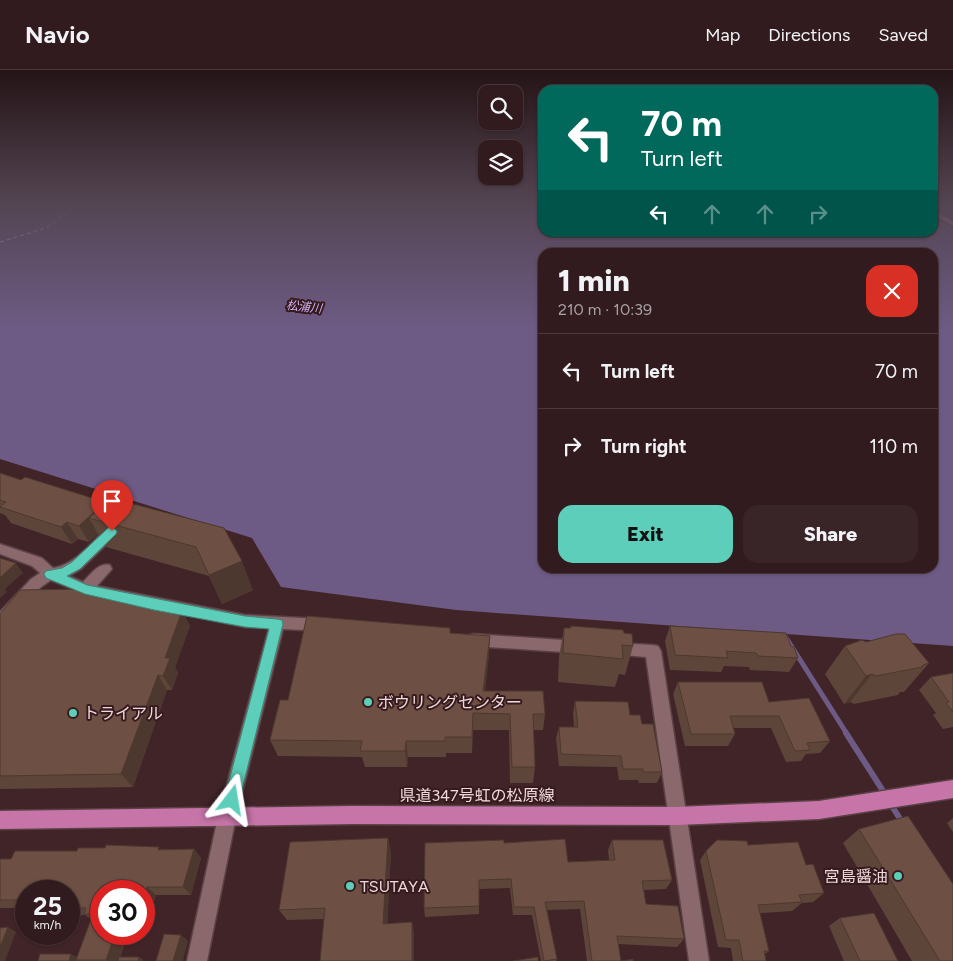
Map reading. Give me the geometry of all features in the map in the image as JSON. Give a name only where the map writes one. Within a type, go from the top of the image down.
[{"type":"main road","name":"県道347号虹の松原線","points":[[0,820],[353,815],[677,816],[819,810],[953,789]]},
{"type":"street","points":[[0,622],[26,592],[50,574],[64,572],[76,565],[122,521]]},
{"type":"street","points":[[0,549],[37,562],[50,574],[85,589],[236,620],[277,624],[336,626]]},
{"type":"street","points":[[85,589],[105,569]]},
{"type":"street","points":[[197,961],[228,817],[277,624]]},
{"type":"street","points":[[458,639],[653,651],[699,961]]},
{"type":"water","name":"松浦川","points":[[0,247],[953,247],[953,646],[456,610],[281,587],[252,538],[0,459]]},
{"type":"building","points":[[0,473],[21,480],[25,477],[105,502],[79,526],[67,522],[61,527],[0,507],[6,502],[0,500]]},
{"type":"building","points":[[111,498],[224,528],[242,561],[209,575],[196,547],[89,518]]},
{"type":"building","points":[[0,558],[16,563],[0,578]]},
{"type":"building","points":[[83,589],[182,611],[165,658],[170,658],[163,676],[158,675],[121,774],[0,776],[0,614],[20,590]]},
{"type":"building","points":[[307,616],[450,628],[450,633],[490,636],[483,691],[543,691],[545,714],[533,714],[535,767],[512,767],[510,714],[473,713],[472,737],[445,737],[445,741],[406,741],[405,751],[360,751],[362,741],[270,740],[280,700],[288,700]]},
{"type":"building","points":[[571,626],[623,630],[624,633],[632,634],[633,646],[622,645],[623,659],[563,653],[564,628],[571,628]]},
{"type":"building","points":[[670,626],[786,633],[798,658],[758,656],[756,653],[726,651],[728,658],[675,655]]},
{"type":"building","points":[[896,634],[905,634],[929,663],[922,667],[876,676],[872,674],[866,676],[845,646],[862,640],[866,642]]},
{"type":"building","points":[[953,673],[953,712],[946,703],[949,702],[931,677]]},
{"type":"building","points":[[678,682],[762,682],[769,702],[809,698],[830,741],[807,743],[810,750],[795,751],[779,716],[730,716],[735,734],[691,734]]},
{"type":"building","points":[[575,701],[628,702],[630,715],[640,715],[642,724],[653,724],[662,772],[643,772],[643,769],[623,769],[621,756],[561,754],[559,727],[578,727]]},
{"type":"building","points":[[908,816],[953,884],[953,961],[940,961],[859,829]]},
{"type":"building","points":[[388,838],[383,924],[412,922],[412,961],[320,961],[325,908],[279,910],[290,842]]},
{"type":"building","points":[[565,839],[568,862],[615,860],[612,840],[663,840],[672,880],[642,881],[646,904],[678,906],[684,939],[617,936],[621,961],[592,961],[584,901],[545,902],[557,959],[544,961],[534,907],[514,907],[511,879],[479,880],[479,906],[424,908],[425,843],[504,840],[504,843]]},
{"type":"building","points":[[717,840],[747,841],[748,845],[798,842],[806,865],[813,864],[824,893],[799,895],[802,902],[758,905],[769,951],[764,951],[766,961],[743,961],[739,940],[726,940],[706,851]]},
{"type":"building","points":[[106,845],[159,847],[158,850],[194,849],[183,887],[155,887],[155,880],[90,880],[90,914],[84,914],[86,908],[80,908],[80,880],[15,880],[15,900],[0,900],[0,859],[11,859],[15,851],[77,851],[78,848],[105,848]]},
{"type":"building","points":[[874,913],[898,961],[860,961],[840,918]]},
{"type":"building","points":[[90,922],[90,945],[111,945],[106,960],[76,960]]},
{"type":"building","points":[[8,927],[0,948],[0,928]]},
{"type":"building","points":[[164,934],[181,935],[173,961],[156,961]]},
{"type":"building","points":[[40,954],[71,954],[69,961],[38,961]]},
{"type":"building","points":[[119,957],[139,957],[138,961],[118,961]]},
{"type":"building","points":[[538,957],[538,961],[513,961]]},
{"type":"waterway","points":[[785,636],[847,734]]},
{"type":"waterway","points":[[846,733],[885,794]]},
{"type":"waterway","points":[[890,803],[902,822]]},
{"type":"place","name":"ボウリングセンター","points":[[368,702]]},
{"type":"place","name":"トライアル","points":[[73,713]]},
{"type":"place","name":"宮島醤油","points":[[898,876]]},
{"type":"place","name":"TSUTAYA","points":[[350,886]]},
{"type":"route","points":[[112,531],[76,565],[64,572],[50,574],[85,589],[245,621],[277,624],[232,800]]}]
